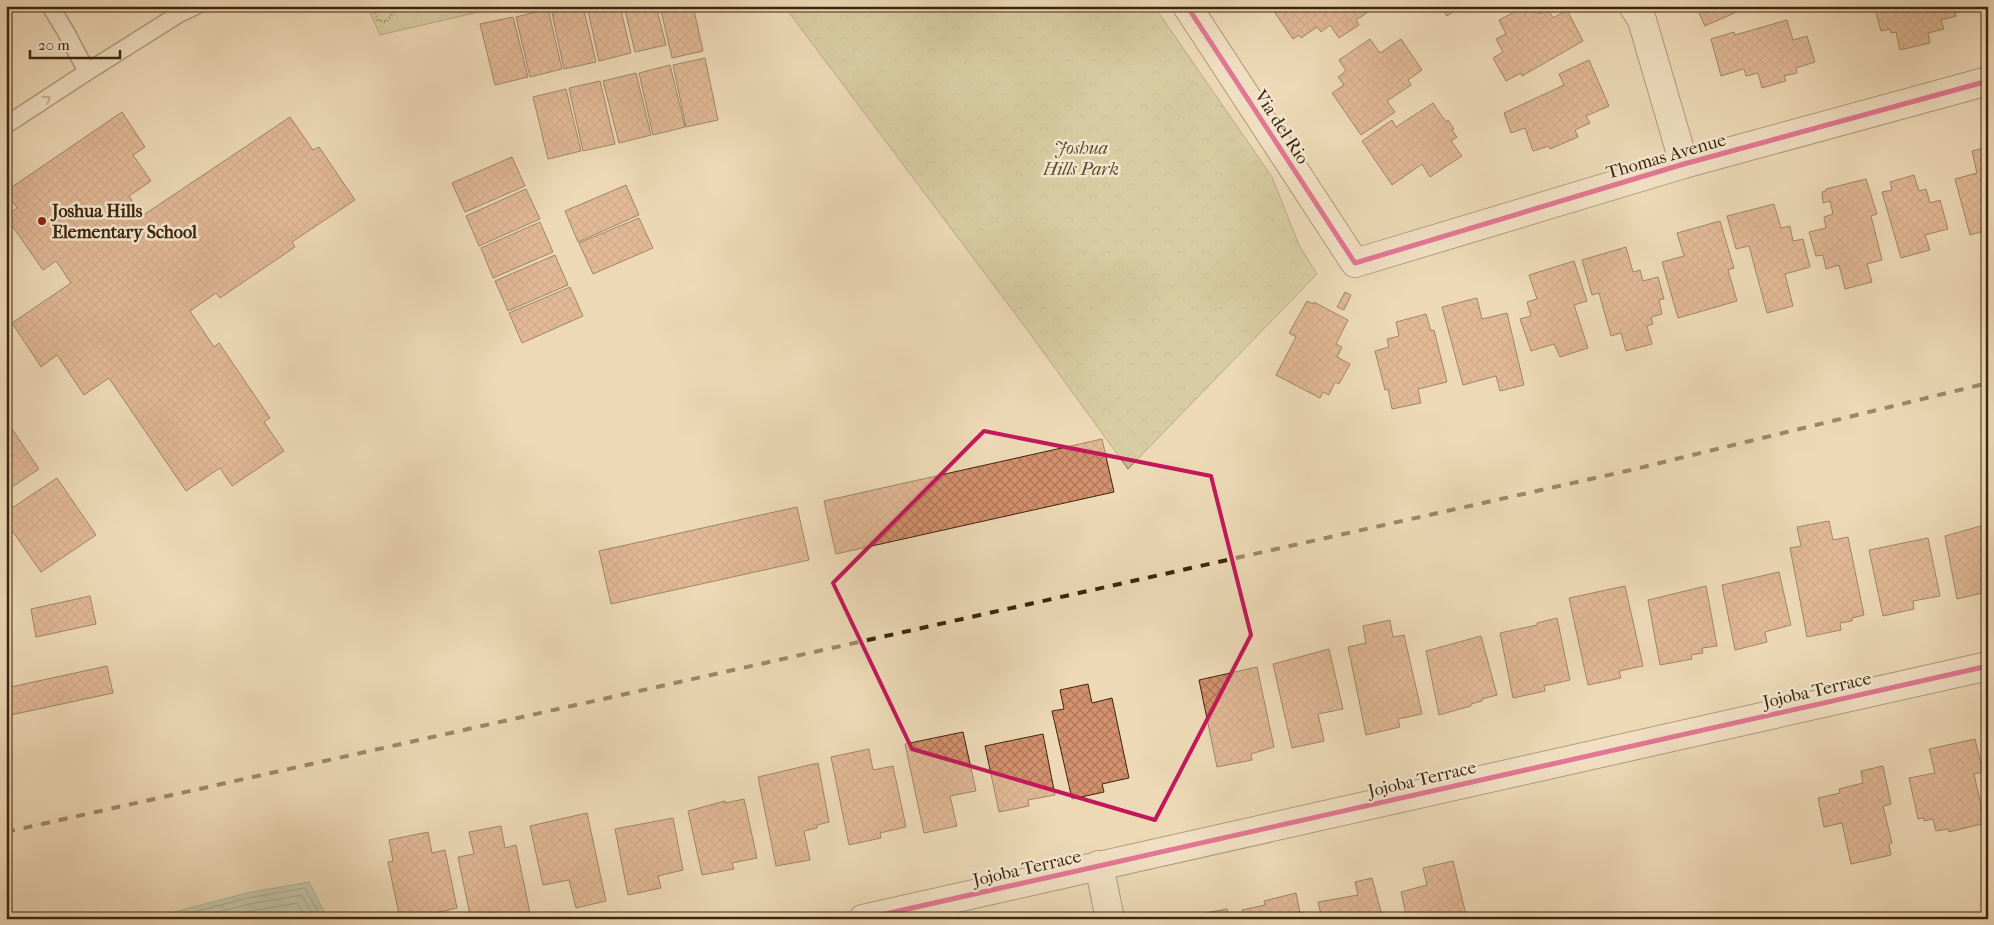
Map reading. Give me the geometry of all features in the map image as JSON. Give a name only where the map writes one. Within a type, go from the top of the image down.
[{"type":"street","name":"Via del Rio","points":[[1187,6],[1355,263]]},
{"type":"street","points":[[1633,6],[1642,20],[1684,164]]},
{"type":"street","name":"Thomas Avenue","points":[[1355,263],[1684,164],[1988,81]]},
{"type":"street","name":"Jojoba Terrace","points":[[863,919],[1988,666]]},
{"type":"street","points":[[1099,865],[1110,919]]},
{"type":"lane","points":[[50,6],[87,72]]},
{"type":"lane","points":[[6,125],[179,14],[196,6]]},
{"type":"path","points":[[373,6],[378,20],[386,22],[398,6]]},
{"type":"highlighted area","points":[[984,431],[1211,476],[1251,635],[1155,820],[912,749],[833,583]]},
{"type":"green space","points":[[367,6],[504,6],[380,35]]},
{"type":"green space","name":"Joshua Hills Park","points":[[784,6],[1154,6],[1272,177],[1299,245],[1317,274],[1128,469],[1028,331]]},
{"type":"water","points":[[309,882],[328,919],[147,919],[247,893]]},
{"type":"building","points":[[583,6],[596,62],[564,69],[551,8]]},
{"type":"building","points":[[587,6],[620,6],[631,53],[599,61]]},
{"type":"building","points":[[624,6],[656,6],[666,45],[635,52]]},
{"type":"building","points":[[660,6],[693,6],[703,51],[672,58]]},
{"type":"building","points":[[1276,6],[1364,6],[1368,12],[1356,20],[1359,25],[1339,38],[1330,25],[1321,32],[1317,27],[1301,38],[1299,35],[1293,39],[1273,10],[1277,8]]},
{"type":"building","points":[[1440,6],[1462,6],[1447,16]]},
{"type":"building","points":[[1526,6],[1535,6],[1539,14],[1548,9],[1553,18],[1567,10],[1583,41],[1522,76],[1521,73],[1506,81],[1493,58],[1503,52],[1496,39],[1506,34],[1499,20]]},
{"type":"building","points":[[1696,6],[1750,6],[1705,26]]},
{"type":"building","points":[[1874,6],[1962,6],[1963,11],[1955,13],[1956,16],[1941,20],[1944,29],[1928,33],[1930,43],[1900,50],[1896,32],[1891,33],[1890,29],[1881,31]]},
{"type":"building","points":[[548,9],[562,69],[530,77],[516,17]]},
{"type":"building","points":[[513,17],[528,77],[495,85],[480,24]]},
{"type":"building","points":[[1787,20],[1793,40],[1807,36],[1815,62],[1796,68],[1797,73],[1784,76],[1786,81],[1762,88],[1758,73],[1746,76],[1744,69],[1721,76],[1711,39],[1734,32],[1735,35]]},
{"type":"building","points":[[1370,39],[1380,53],[1401,39],[1422,70],[1408,80],[1411,85],[1387,101],[1395,112],[1361,135],[1332,93],[1344,85],[1338,77],[1346,71],[1339,60]]},
{"type":"building","points":[[705,58],[718,120],[686,127],[673,65]]},
{"type":"building","points":[[1589,60],[1609,106],[1586,116],[1590,123],[1575,130],[1578,137],[1550,149],[1549,146],[1533,151],[1525,128],[1511,133],[1504,113],[1564,85],[1559,74]]},
{"type":"building","points":[[670,65],[685,127],[653,135],[639,73]]},
{"type":"building","points":[[636,73],[651,135],[619,143],[603,81]]},
{"type":"building","points":[[600,81],[615,144],[583,151],[569,88]]},
{"type":"building","points":[[566,89],[581,151],[548,159],[533,97]]},
{"type":"building","points":[[1433,103],[1446,122],[1448,120],[1454,129],[1452,130],[1457,137],[1451,141],[1462,156],[1430,177],[1422,164],[1392,185],[1362,141],[1392,120],[1396,127]]},
{"type":"building","points":[[122,112],[145,147],[133,155],[151,181],[129,196],[142,216],[290,117],[313,150],[319,147],[355,200],[292,242],[295,247],[220,298],[216,293],[190,311],[214,347],[219,343],[270,418],[264,422],[284,451],[232,486],[220,468],[186,491],[109,378],[84,395],[57,355],[41,367],[12,323],[71,283],[56,261],[43,270],[6,217],[17,208],[6,191]]},
{"type":"building","points":[[1988,147],[1988,230],[1970,235],[1955,179],[1977,173],[1972,151]]},
{"type":"building","points":[[512,157],[525,186],[465,212],[452,183]]},
{"type":"building","points":[[1914,175],[1919,191],[1926,189],[1930,203],[1940,200],[1948,229],[1925,235],[1930,250],[1901,258],[1882,192],[1892,190],[1890,182]]},
{"type":"building","points":[[1866,179],[1877,214],[1871,216],[1882,260],[1867,264],[1872,282],[1845,289],[1839,265],[1826,269],[1823,255],[1816,256],[1809,232],[1826,228],[1824,217],[1833,214],[1830,201],[1823,203],[1822,192],[1826,191],[1826,189]]},
{"type":"building","points":[[626,185],[639,215],[578,242],[565,211]]},
{"type":"building","points":[[526,189],[540,219],[479,246],[466,216]]},
{"type":"building","points":[[1774,204],[1781,228],[1790,226],[1793,241],[1803,239],[1810,267],[1785,274],[1793,306],[1767,313],[1749,246],[1736,249],[1727,216]]},
{"type":"building","points":[[639,218],[653,248],[593,274],[579,243]]},
{"type":"building","points":[[1720,221],[1734,268],[1728,270],[1737,301],[1678,318],[1662,262],[1684,256],[1677,233]]},
{"type":"building","points":[[540,222],[553,252],[493,278],[481,248]]},
{"type":"building","points":[[1626,247],[1633,272],[1640,270],[1643,281],[1658,277],[1664,299],[1659,300],[1662,314],[1651,317],[1653,324],[1647,326],[1652,344],[1626,351],[1621,333],[1611,336],[1599,293],[1592,295],[1582,260]]},
{"type":"building","points":[[555,255],[568,285],[508,311],[495,281]]},
{"type":"building","points":[[1574,261],[1587,301],[1574,305],[1588,348],[1560,357],[1554,344],[1531,351],[1520,319],[1531,316],[1527,302],[1537,299],[1529,275]]},
{"type":"building","points":[[570,287],[583,316],[522,343],[509,313]]},
{"type":"building","points":[[1345,292],[1351,295],[1344,310],[1337,307]]},
{"type":"building","points":[[1477,298],[1482,319],[1507,313],[1524,385],[1500,391],[1496,376],[1463,385],[1442,307]]},
{"type":"building","points":[[1307,301],[1313,304],[1314,302],[1348,320],[1336,344],[1342,347],[1337,357],[1350,364],[1339,384],[1335,382],[1329,395],[1323,392],[1320,398],[1276,375],[1296,337],[1289,333]]},
{"type":"building","points":[[1426,314],[1431,331],[1434,330],[1447,382],[1418,389],[1421,403],[1392,409],[1388,389],[1385,390],[1375,351],[1389,347],[1387,339],[1399,336],[1396,322]]},
{"type":"building","points":[[6,420],[39,469],[6,491]]},
{"type":"building","points":[[1102,439],[1114,492],[836,554],[824,501]]},
{"type":"building","points":[[57,478],[96,535],[41,572],[6,522],[6,512]]},
{"type":"building","points":[[797,507],[809,560],[611,604],[599,551]]},
{"type":"building","points":[[1829,521],[1833,540],[1848,537],[1864,615],[1852,618],[1852,621],[1840,623],[1841,630],[1807,637],[1790,548],[1801,546],[1797,527]]},
{"type":"building","points":[[1981,526],[1982,528],[1988,527],[1988,580],[1985,581],[1987,592],[1957,599],[1945,536]]},
{"type":"building","points":[[1928,538],[1940,596],[1913,601],[1914,609],[1883,616],[1869,550]]},
{"type":"building","points":[[1779,572],[1791,625],[1765,632],[1767,642],[1735,650],[1722,585]]},
{"type":"building","points":[[1625,586],[1643,666],[1619,671],[1621,678],[1588,685],[1569,598]]},
{"type":"building","points":[[1706,586],[1717,646],[1702,648],[1703,653],[1691,655],[1692,659],[1660,665],[1648,600]]},
{"type":"building","points":[[90,596],[96,624],[36,637],[31,609]]},
{"type":"building","points":[[1557,618],[1570,680],[1544,686],[1545,691],[1513,698],[1500,633],[1537,625],[1537,623]]},
{"type":"building","points":[[1390,620],[1393,637],[1404,635],[1422,714],[1398,719],[1400,727],[1366,735],[1348,647],[1366,643],[1363,626]]},
{"type":"building","points":[[1481,636],[1497,695],[1482,699],[1482,701],[1471,704],[1471,706],[1439,715],[1426,651]]},
{"type":"building","points":[[1329,649],[1343,709],[1318,714],[1324,741],[1292,748],[1273,664]]},
{"type":"building","points":[[107,666],[113,693],[6,716],[6,688]]},
{"type":"building","points":[[1257,667],[1274,747],[1251,754],[1252,760],[1217,767],[1199,680]]},
{"type":"building","points":[[1088,684],[1092,703],[1112,698],[1129,778],[1102,784],[1104,792],[1072,799],[1052,711],[1064,709],[1060,690]]},
{"type":"building","points":[[963,732],[976,791],[950,796],[957,826],[924,833],[905,744]]},
{"type":"building","points":[[1043,734],[1055,795],[1028,800],[1029,806],[999,812],[985,746]]},
{"type":"building","points":[[1975,739],[1983,772],[1974,774],[1985,823],[1949,832],[1948,829],[1936,831],[1933,819],[1924,821],[1924,818],[1918,819],[1909,778],[1935,773],[1929,749]]},
{"type":"building","points":[[869,749],[873,770],[893,766],[906,827],[880,833],[881,838],[849,845],[831,757]]},
{"type":"building","points":[[818,763],[829,822],[817,825],[817,828],[804,831],[810,860],[776,866],[758,777]]},
{"type":"building","points":[[1883,766],[1891,804],[1883,806],[1892,843],[1889,844],[1891,855],[1851,864],[1842,823],[1824,827],[1818,798],[1840,793],[1839,789],[1863,783],[1861,771]]},
{"type":"building","points":[[744,799],[757,858],[732,863],[734,869],[702,875],[688,811],[725,801],[725,803]]},
{"type":"building","points":[[587,813],[606,901],[576,908],[569,880],[543,885],[530,826]]},
{"type":"building","points":[[673,818],[683,870],[658,876],[661,888],[628,895],[615,829]]},
{"type":"building","points":[[501,826],[505,848],[516,845],[530,913],[504,919],[499,919],[498,912],[470,915],[458,857],[474,854],[469,832]]},
{"type":"building","points":[[428,832],[432,853],[445,850],[457,908],[435,913],[436,919],[400,919],[388,862],[393,861],[389,840]]},
{"type":"building","points":[[1453,861],[1467,919],[1407,919],[1401,892],[1427,885],[1423,868]]},
{"type":"building","points":[[1372,878],[1383,919],[1322,919],[1318,902],[1358,895],[1355,882]]},
{"type":"building","points":[[1296,893],[1300,913],[1304,912],[1306,919],[1245,919],[1242,910],[1265,905],[1264,901]]},
{"type":"building","points":[[1227,909],[1229,919],[1195,919],[1194,915]]},
{"type":"building","points":[[1988,912],[1988,919],[1981,919],[1981,913]]},
{"type":"building","points":[[1769,914],[1769,919],[1728,918]]},
{"type":"railway","points":[[6,832],[1631,470],[1988,383]]},
{"type":"cycle path","points":[[1187,6],[1355,263],[1684,164],[1988,81]]},
{"type":"cycle path","points":[[863,919],[1988,666]]},
{"type":"place","name":"Joshua Hills Elementary School","points":[[42,221]]}]
